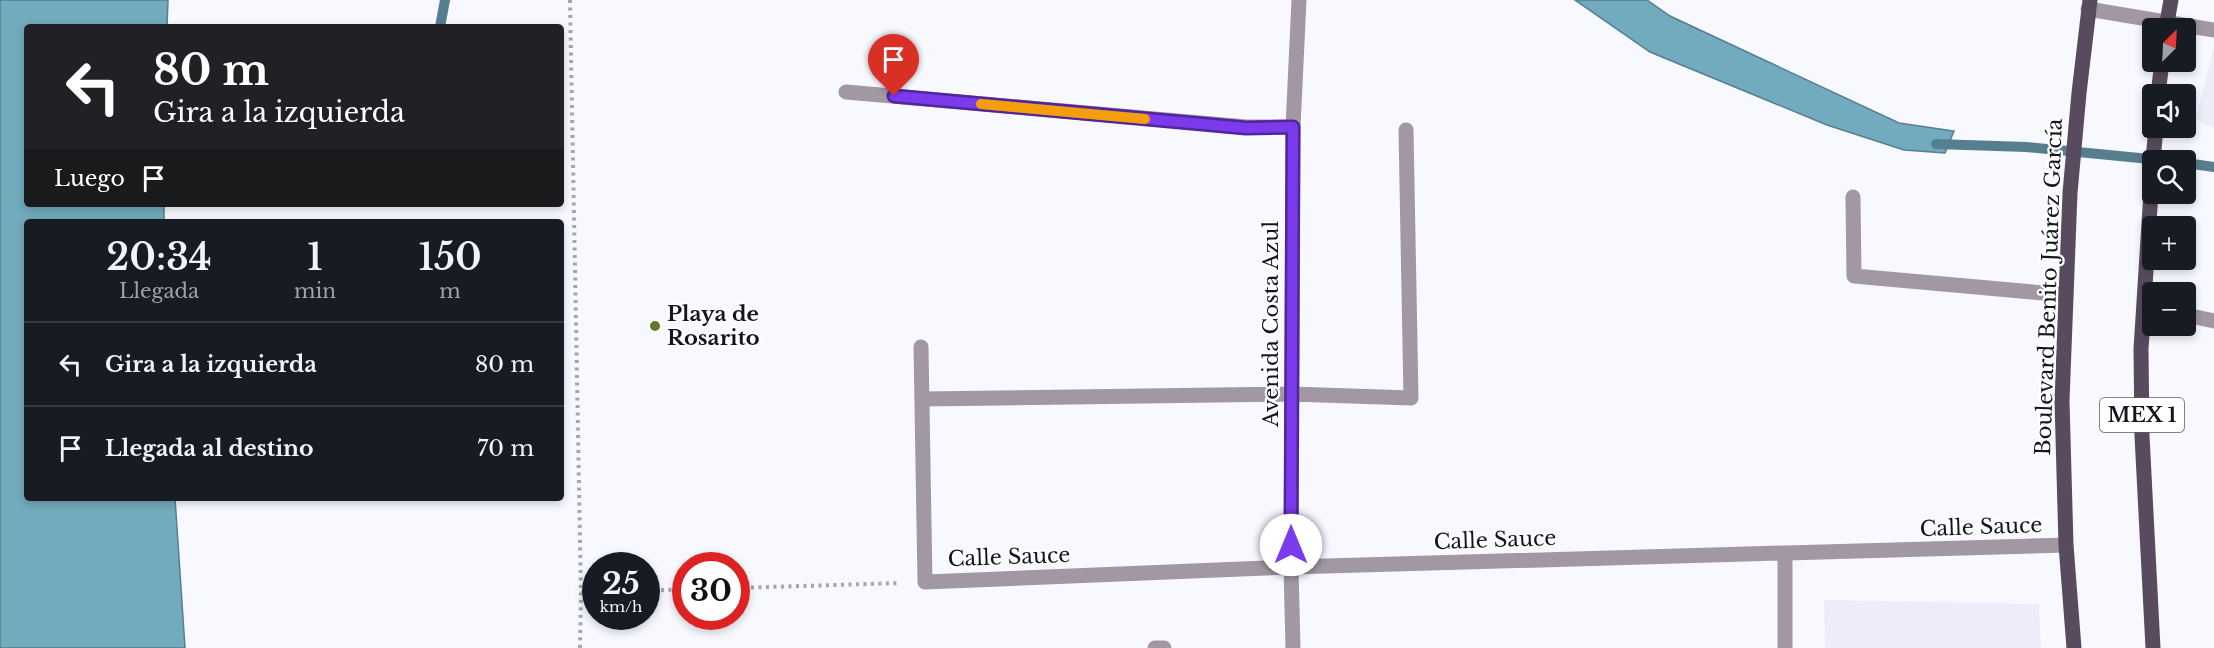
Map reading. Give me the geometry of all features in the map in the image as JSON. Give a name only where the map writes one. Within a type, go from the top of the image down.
[{"type":"main road","points":[[2168,18],[2171,0]]},
{"type":"main road","name":"Boulevard Benito Juárez García","points":[[2074,648],[2066,545],[2062,401],[2070,193],[2089,4]]},
{"type":"main road","name":"MEX 1","points":[[2149,282],[2151,204]]},
{"type":"main road","name":"MEX 1","points":[[2143,336],[2141,349],[2142,436],[2153,648]]},
{"type":"street","name":"Avenida Costa Azul","points":[[1293,648],[1291,567],[1293,127],[1299,0]]},
{"type":"street","points":[[2089,4],[2142,18]]},
{"type":"street","points":[[2196,28],[2214,30]]},
{"type":"street","points":[[846,92],[1246,128],[1293,127]]},
{"type":"street","points":[[922,399],[1292,394],[1411,398],[1406,130]]},
{"type":"street","points":[[1853,197],[1854,276],[2066,295]]},
{"type":"street","points":[[2196,317],[2214,321]]},
{"type":"street","points":[[921,347],[926,582]]},
{"type":"street","name":"Calle Sauce","points":[[926,582],[1291,567],[2066,545]]},
{"type":"street","points":[[1785,553],[1785,648]]},
{"type":"street","points":[[1155,648],[1164,648]]},
{"type":"path","points":[[570,0],[581,593],[580,648]]},
{"type":"path","points":[[750,588],[926,582]]},
{"type":"shaded area","points":[[2214,46],[2214,128],[2196,119]]},
{"type":"shaded area","points":[[1824,600],[2039,604],[2041,648],[1825,648]]},
{"type":"water","points":[[0,0],[168,0],[167,24],[24,24],[24,207],[164,207],[164,219],[24,219],[24,501],[175,501],[185,648],[0,648]]},
{"type":"water","points":[[1575,0],[1647,0],[1670,16],[1899,123],[1954,131],[1945,153],[1904,150],[1827,125],[1650,52]]},
{"type":"waterway","points":[[441,24],[445,0]]},
{"type":"waterway","points":[[1936,144],[2026,147],[2142,158]]},
{"type":"waterway","points":[[2196,164],[2214,167]]},
{"type":"slow traffic","points":[[981,104],[1145,119]]},
{"type":"place","name":"Playa de Rosarito","points":[[655,326]]},
{"type":"route","points":[[894,96],[1246,128],[1293,127],[1291,545]]}]
